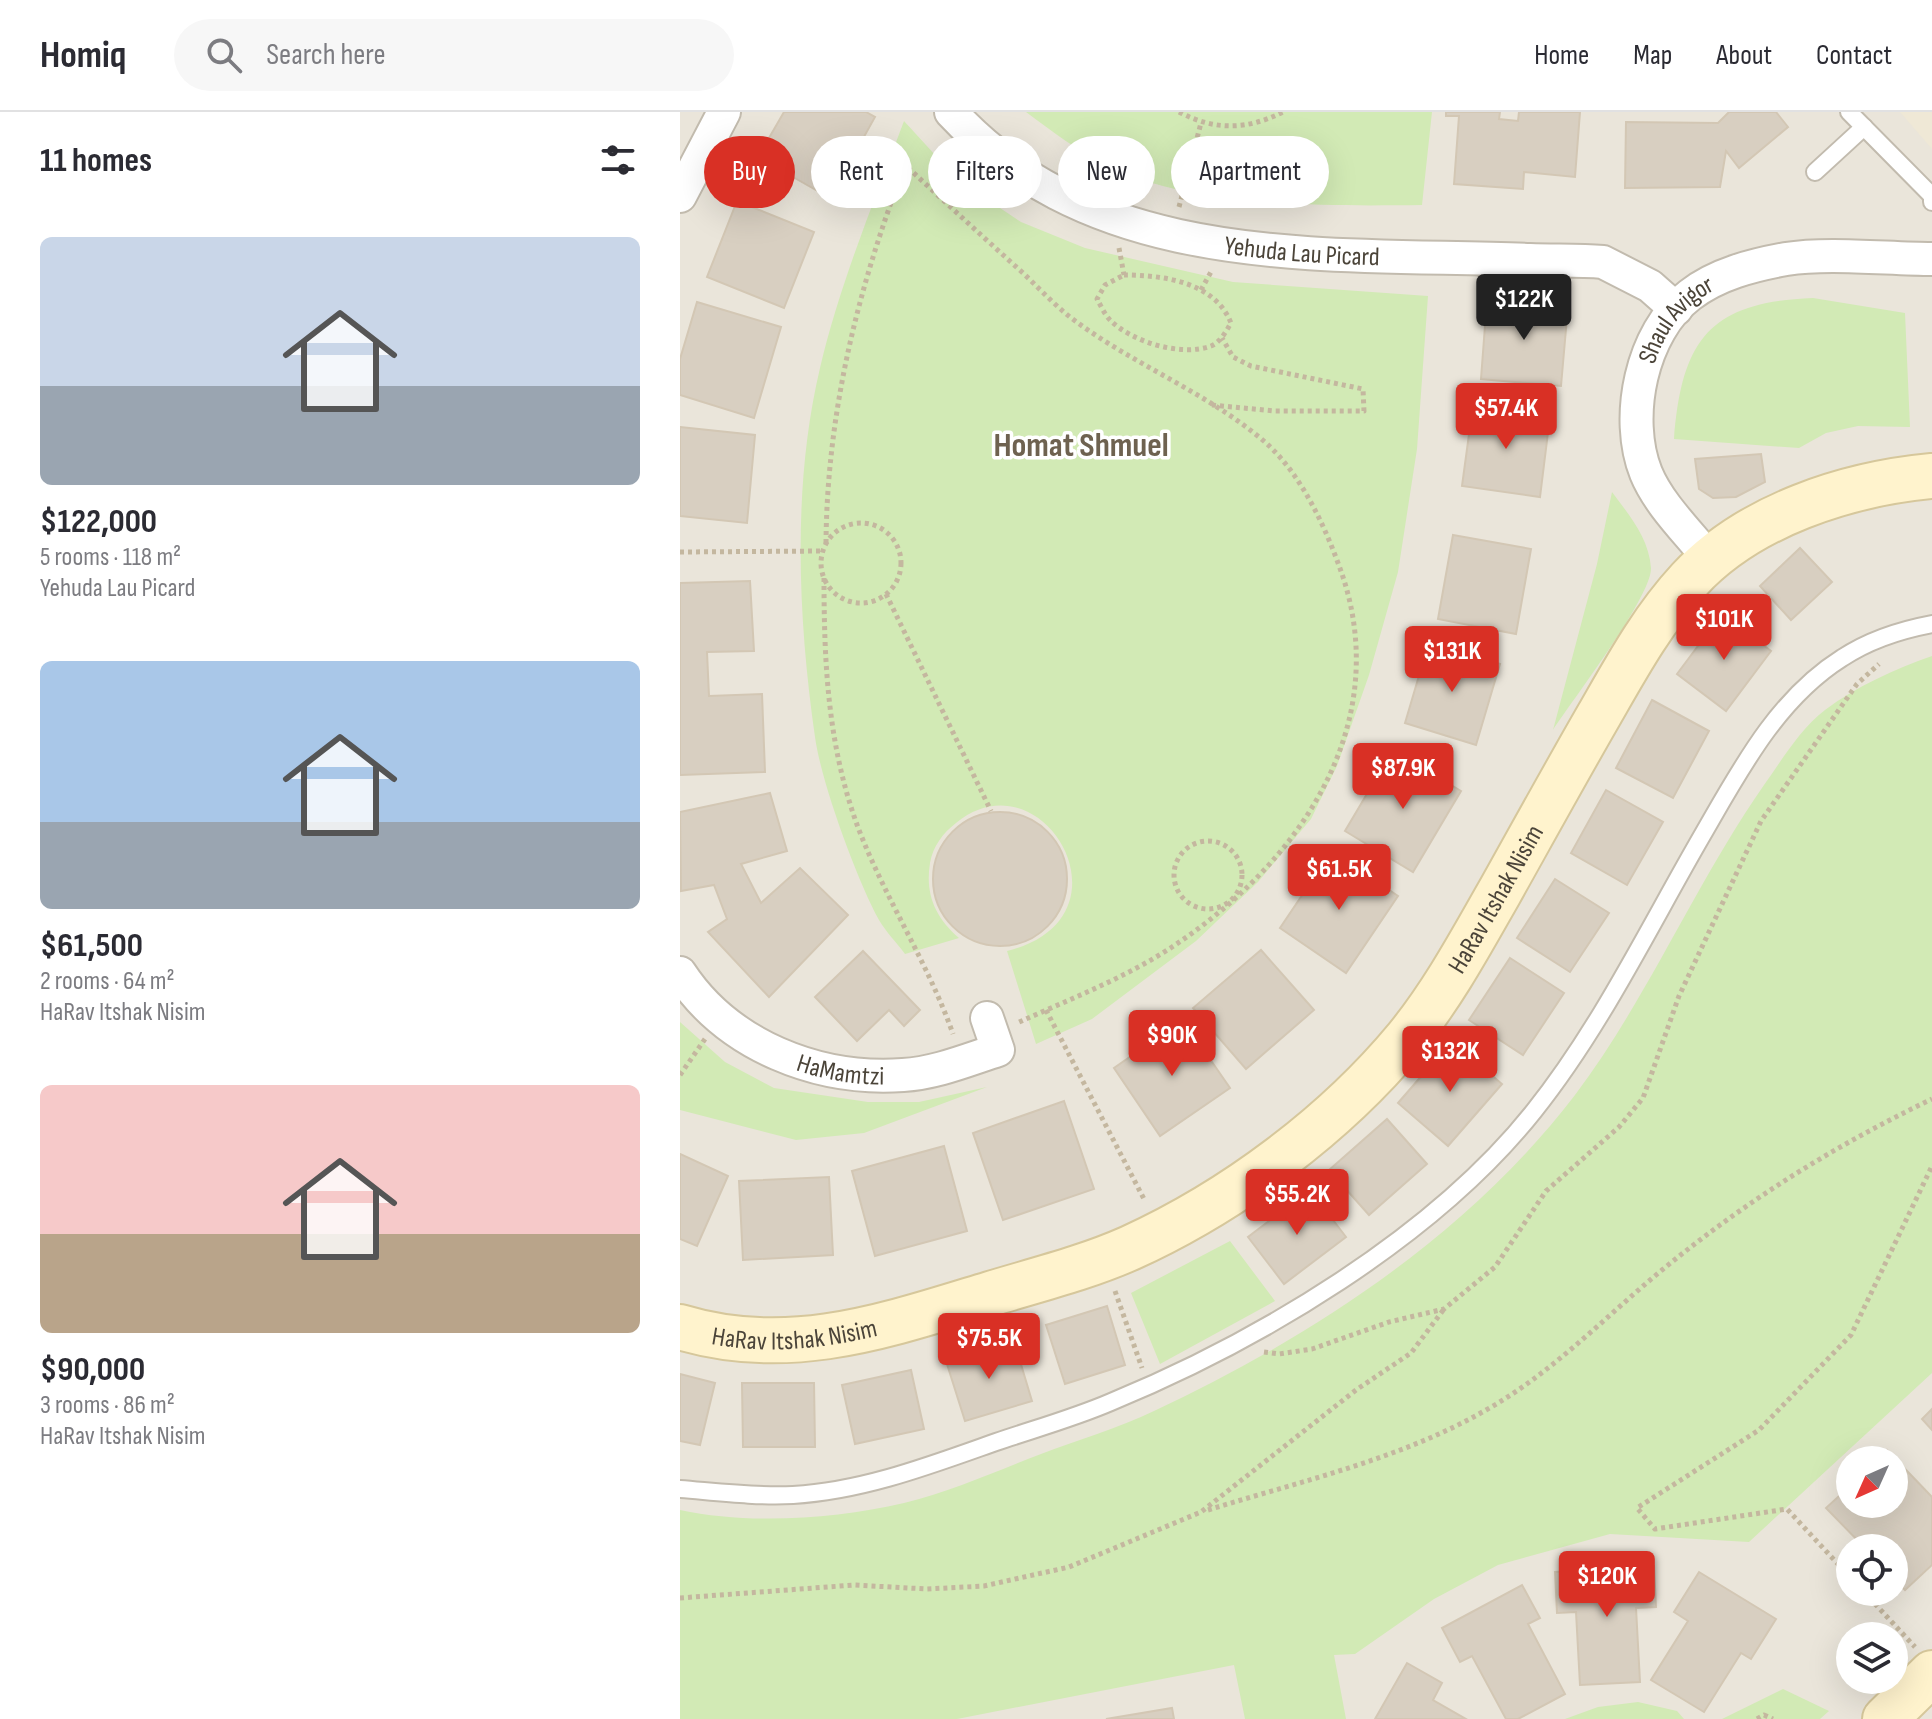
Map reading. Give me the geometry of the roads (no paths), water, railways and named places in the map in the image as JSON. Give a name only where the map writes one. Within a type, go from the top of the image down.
[{"type":"street","points":[[680,196],[724,112]]},
{"type":"street","name":"Yehuda Lau Picard","points":[[951,112],[1007,164],[1057,196],[1115,221],[1172,236],[1225,245],[1603,262],[1650,286],[1676,309]]},
{"type":"street","name":"Shaul Avigor","points":[[1711,561],[1647,477],[1637,449],[1636,415],[1642,379],[1653,346],[1676,309],[1713,281],[1743,269],[1789,258],[1932,259]]},
{"type":"street","name":"HaRav Itshak Nisim","points":[[680,1327],[722,1340],[773,1343],[824,1338],[893,1324],[1128,1249],[1272,1164],[1382,1066],[1409,1036],[1464,954],[1627,665],[1660,615],[1691,577],[1766,524],[1816,500],[1932,476]]},
{"type":"street","name":"HaMamtzi","points":[[680,973],[719,1018],[780,1055],[814,1069],[856,1075],[904,1075],[962,1062],[998,1050],[990,1026]]},
{"type":"street","points":[[1885,1719],[1927,1664]]},
{"type":"lane","points":[[1849,112],[1932,196],[1932,202]]},
{"type":"lane","points":[[1815,172],[1864,127]]},
{"type":"lane","points":[[680,1489],[794,1495],[847,1488],[918,1470],[1112,1402],[1227,1345],[1335,1286],[1442,1203],[1496,1156],[1575,1056],[1747,758],[1781,712],[1841,658],[1879,637],[1928,625]]},
{"type":"district","name":"Homat Shmuel","points":[[1081,444]]}]
